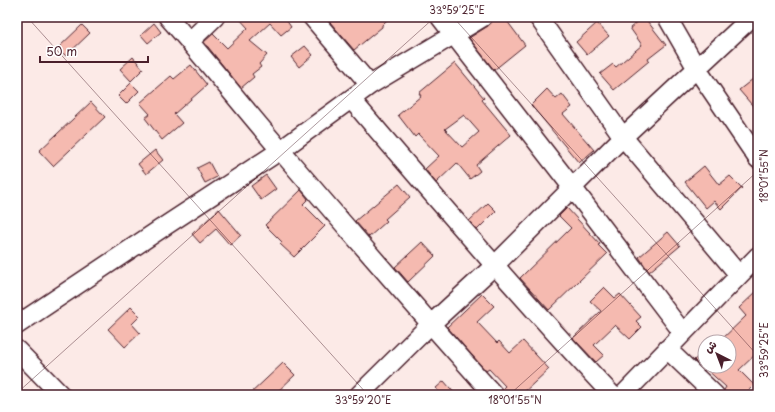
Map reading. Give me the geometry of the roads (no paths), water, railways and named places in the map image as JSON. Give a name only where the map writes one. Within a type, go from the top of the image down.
[{"type":"street","points":[[168,17],[431,324],[494,395]]},
{"type":"street","points":[[190,41],[216,17]]},
{"type":"street","points":[[312,17],[370,85]]},
{"type":"street","points":[[440,17],[683,333]]},
{"type":"street","points":[[17,325],[281,150],[370,85],[483,17]]},
{"type":"street","points":[[538,17],[623,137],[739,275]]},
{"type":"street","points":[[667,17],[697,69],[758,159]]},
{"type":"street","points":[[359,395],[431,324],[494,266],[623,137],[752,17]]},
{"type":"street","points":[[350,99],[494,266],[612,395]]},
{"type":"street","points":[[623,395],[758,256]]},
{"type":"street","points":[[667,349],[715,395]]},
{"type":"street","points":[[17,350],[62,395]]}]
